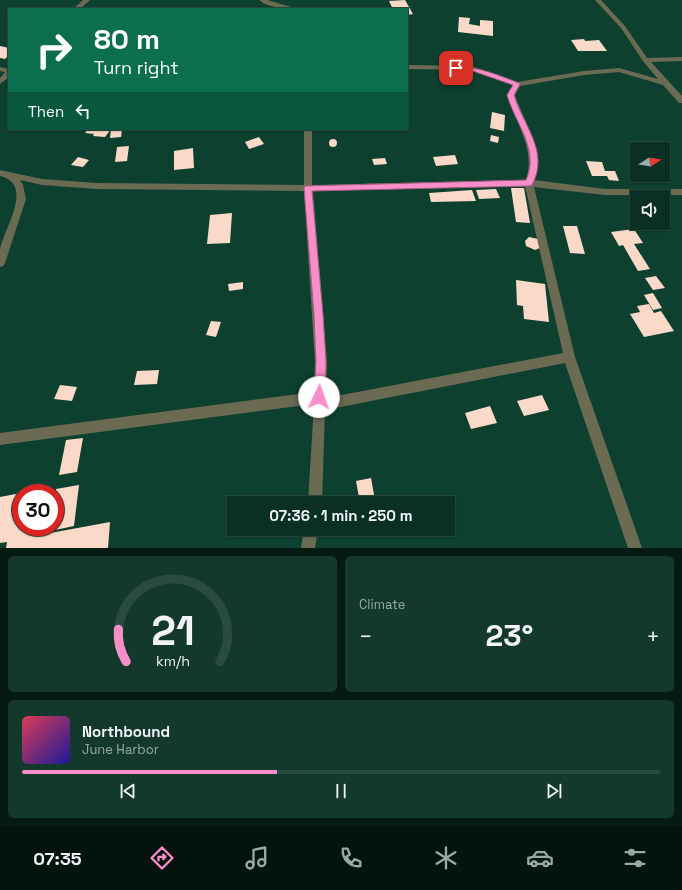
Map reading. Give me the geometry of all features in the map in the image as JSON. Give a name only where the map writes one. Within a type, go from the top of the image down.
[{"type":"street","points":[[77,8],[87,0]]},
{"type":"street","points":[[262,0],[271,3],[284,4],[293,8]]},
{"type":"street","points":[[598,0],[622,27],[645,60],[682,101]]},
{"type":"street","points":[[645,60],[682,59]]},
{"type":"street","points":[[408,67],[471,68],[516,84],[584,73],[619,70],[665,83]]},
{"type":"street","points":[[0,82],[8,73]]},
{"type":"street","points":[[516,84],[511,95],[514,105],[531,140],[534,159],[533,173],[529,183],[569,357],[635,548]]},
{"type":"street","points":[[308,130],[308,188],[319,315],[321,362],[315,496]]},
{"type":"street","points":[[4,174],[42,182],[97,186],[308,188],[529,183],[605,192],[682,192]]},
{"type":"street","points":[[0,263],[22,199],[19,185],[4,174]]},
{"type":"street","points":[[0,439],[319,401],[569,357]]},
{"type":"street","points":[[308,548],[310,536]]},
{"type":"building","points":[[405,0],[413,14],[408,15],[408,8],[392,8],[389,1]]},
{"type":"building","points":[[459,17],[470,18],[469,24],[480,26],[480,20],[493,21],[493,36],[458,32]]},
{"type":"building","points":[[584,39],[585,41],[599,40],[607,51],[578,51],[571,40]]},
{"type":"building","points":[[0,46],[8,48],[8,56],[5,59],[0,58]]},
{"type":"building","points":[[492,112],[505,115],[504,131],[490,128]]},
{"type":"building","points":[[87,130],[110,130],[105,137],[93,136],[94,134],[85,133]]},
{"type":"building","points":[[111,130],[122,130],[121,137],[110,138]]},
{"type":"building","points":[[491,135],[499,137],[498,143],[490,141]]},
{"type":"building","points":[[259,137],[264,144],[249,149],[245,142]]},
{"type":"building","points":[[331,139],[335,139],[337,143],[335,147],[331,147],[329,145],[329,141]]},
{"type":"building","points":[[129,146],[127,161],[115,162],[117,147]]},
{"type":"building","points":[[193,148],[194,168],[174,170],[174,151]]},
{"type":"building","points":[[455,155],[458,164],[436,166],[433,157]]},
{"type":"building","points":[[78,157],[89,160],[83,167],[71,165]]},
{"type":"building","points":[[385,158],[387,164],[374,165],[372,159]]},
{"type":"building","points":[[586,161],[602,162],[605,171],[615,171],[619,181],[609,180],[607,176],[592,176]]},
{"type":"building","points":[[511,188],[524,188],[530,223],[516,222]]},
{"type":"building","points":[[496,189],[500,198],[479,199],[476,190]]},
{"type":"building","points":[[472,190],[476,201],[431,202],[429,193]]},
{"type":"building","points":[[232,213],[230,243],[207,244],[210,215]]},
{"type":"building","points":[[563,226],[577,226],[585,254],[570,253]]},
{"type":"building","points":[[635,230],[643,243],[634,244],[650,269],[638,271],[623,245],[619,246],[611,232]]},
{"type":"building","points":[[529,237],[538,239],[540,248],[535,250],[526,246],[525,241]]},
{"type":"building","points":[[656,276],[665,288],[653,290],[645,278]]},
{"type":"building","points":[[516,280],[545,284],[549,322],[524,319],[523,306],[517,305]]},
{"type":"building","points":[[243,282],[243,289],[229,291],[228,284]]},
{"type":"building","points":[[653,293],[662,308],[653,310],[644,295]]},
{"type":"building","points":[[649,304],[654,313],[661,311],[674,331],[644,337],[630,314],[640,312],[637,306]]},
{"type":"building","points":[[211,321],[221,322],[216,337],[206,335]]},
{"type":"building","points":[[159,370],[157,384],[134,385],[137,371]]},
{"type":"building","points":[[60,385],[77,387],[72,401],[54,399]]},
{"type":"building","points":[[542,395],[549,410],[524,416],[517,401]]},
{"type":"building","points":[[490,406],[497,423],[471,429],[465,413]]},
{"type":"building","points":[[83,438],[77,472],[59,475],[66,440]]},
{"type":"building","points":[[371,478],[374,496],[359,496],[356,481]]},
{"type":"building","points":[[79,485],[74,526],[64,528],[64,488]]},
{"type":"building","points":[[12,495],[12,536],[64,536],[64,530],[110,522],[108,548],[6,548],[7,542],[0,543],[0,497]]},
{"type":"route","points":[[319,397],[321,362],[319,315],[310,225],[308,188],[529,183],[533,173],[534,159],[531,140],[514,105],[511,95],[516,84],[471,68],[456,68]]}]
